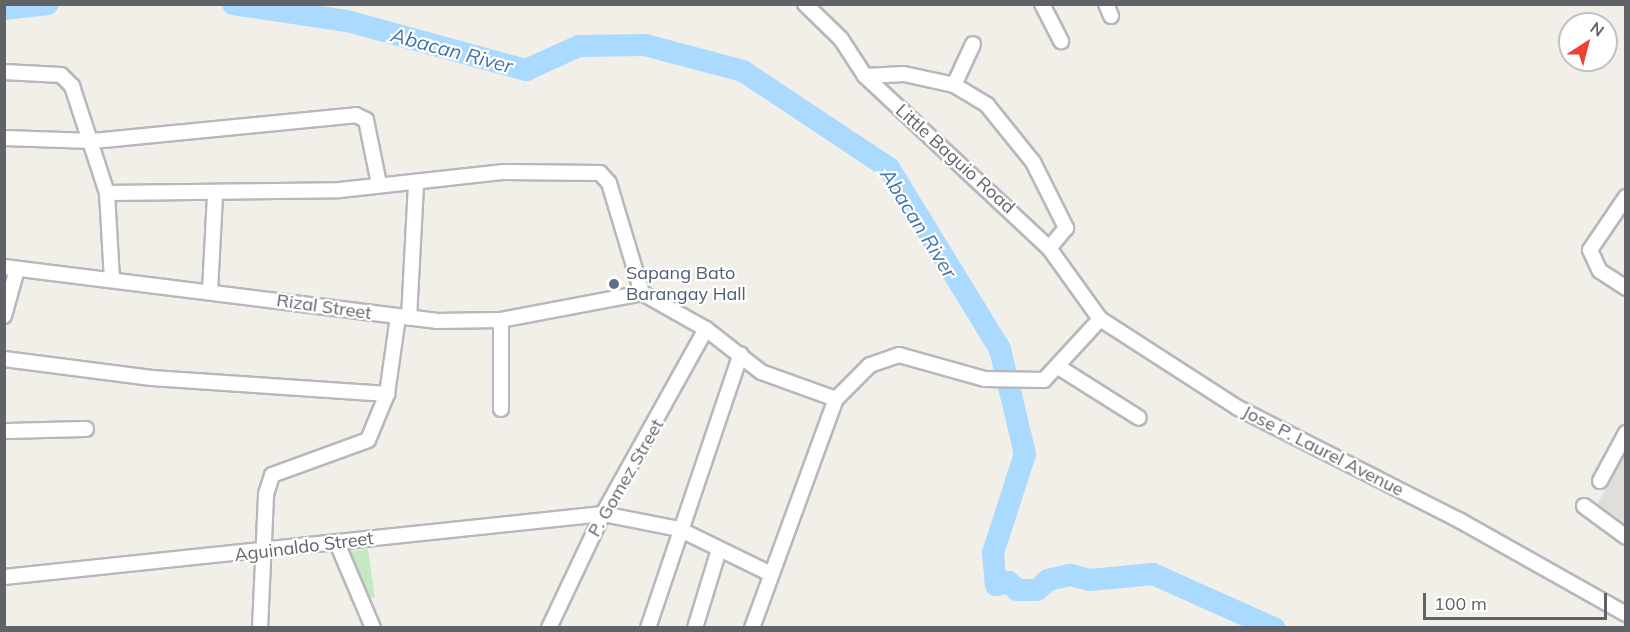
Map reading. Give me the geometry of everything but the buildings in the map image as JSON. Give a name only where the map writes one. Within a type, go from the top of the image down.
[{"type":"street","name":"Little Baguio Road","points":[[805,4],[841,39],[865,76],[1049,249],[1100,319]]},
{"type":"street","points":[[1042,4],[1062,41]]},
{"type":"street","points":[[954,85],[973,44]]},
{"type":"street","points":[[4,72],[68,80],[93,141],[107,193],[112,280]]},
{"type":"street","points":[[865,76],[904,74],[954,85],[987,105],[1033,162],[1066,228],[1049,249]]},
{"type":"street","points":[[4,138],[93,141],[356,115],[366,120],[379,184]]},
{"type":"street","points":[[107,193],[215,195],[379,184],[416,184],[504,172],[600,173],[609,183],[642,293],[706,329],[767,375],[836,399]]},
{"type":"street","points":[[260,627],[262,552],[272,475],[368,440],[387,394],[403,318],[416,184]]},
{"type":"street","points":[[210,291],[215,195]]},
{"type":"street","points":[[1626,197],[1590,250],[1600,271],[1626,288]]},
{"type":"street","points":[[4,315],[11,268]]},
{"type":"street","name":"Rizal Street","points":[[11,268],[210,291],[403,318],[501,320],[642,293]]},
{"type":"street","points":[[752,627],[836,399],[870,365],[887,357],[911,357],[985,379],[1044,380],[1060,368],[1100,319]]},
{"type":"street","name":"Jose P. Laurel Avenue","points":[[1100,319],[1238,408],[1460,520],[1626,614]]},
{"type":"street","points":[[501,320],[501,409]]},
{"type":"street","name":"P. Gomez Street","points":[[549,627],[603,514],[706,329]]},
{"type":"street","points":[[648,627],[679,530],[741,354]]},
{"type":"street","points":[[4,359],[152,378],[387,394]]},
{"type":"street","points":[[1060,368],[1138,418]]},
{"type":"street","points":[[4,430],[86,429]]},
{"type":"street","points":[[1600,481],[1626,433]]},
{"type":"street","points":[[1584,506],[1626,537]]},
{"type":"street","name":"Aguinaldo Street","points":[[4,577],[262,552],[603,514],[679,530],[718,553],[771,574]]},
{"type":"street","points":[[337,543],[374,627]]},
{"type":"street","points":[[695,627],[718,553]]},
{"type":"shaded area","points":[[1625,454],[1625,525],[1595,508]]},
{"type":"green space","points":[[368,549],[375,598],[350,601],[343,552]]},
{"type":"waterway","name":"Abacan River","points":[[4,9],[48,4]]},
{"type":"waterway","name":"Abacan River","points":[[233,4],[347,21],[526,70],[579,46],[645,45],[743,71],[889,168],[1000,349],[1025,454],[993,553],[996,585],[1009,582],[1017,590],[1037,590],[1048,580],[1070,575],[1090,580],[1153,574],[1274,628]]},
{"type":"place","name":"Sapang Bato Barangay Hall","points":[[614,284]]}]
